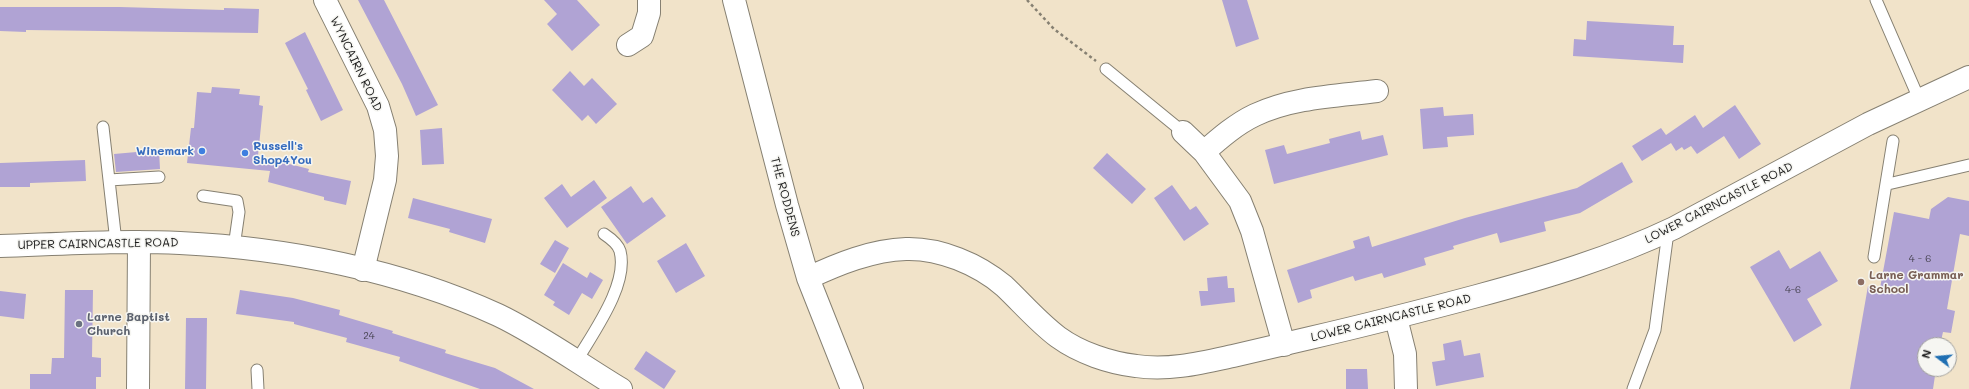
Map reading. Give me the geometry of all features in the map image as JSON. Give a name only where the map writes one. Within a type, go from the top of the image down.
[{"type":"street","name":"WYNCAIRN ROAD","points":[[325,0],[378,106],[385,130],[387,156],[385,180],[363,270]]},
{"type":"street","points":[[628,44],[642,36],[649,13],[649,0]]},
{"type":"street","name":"THE RODDENS","points":[[734,0],[787,205],[808,278],[847,385]]},
{"type":"street","name":"LOWER CAIRNCASTLE ROAD","points":[[808,278],[845,262],[881,253],[906,249],[934,252],[962,260],[983,272],[1002,285],[1058,336],[1074,347],[1109,360],[1136,366],[1188,366],[1396,318],[1558,273],[1610,256],[1668,232],[1868,124],[1969,77]]},
{"type":"street","points":[[1204,152],[1224,134],[1256,114],[1272,108],[1307,99],[1377,91]]},
{"type":"street","points":[[1182,132],[1204,152],[1236,194],[1247,216],[1284,345]]},
{"type":"street","name":"UPPER CAIRNCASTLE ROAD","points":[[0,246],[116,242],[179,243],[234,247],[294,254],[363,270],[450,295],[498,316],[622,389]]},
{"type":"street","points":[[138,242],[138,389]]},
{"type":"street","points":[[1396,318],[1404,354],[1406,389]]},
{"type":"lane","points":[[1876,0],[1919,99]]},
{"type":"lane","points":[[1106,69],[1182,132]]},
{"type":"lane","points":[[103,127],[116,242]]},
{"type":"lane","points":[[1874,257],[1888,184],[1893,141]]},
{"type":"lane","points":[[1888,184],[1969,166]]},
{"type":"lane","points":[[109,180],[159,176]]},
{"type":"lane","points":[[202,196],[237,201],[239,212],[234,247]]},
{"type":"lane","points":[[1633,389],[1655,330],[1668,232]]},
{"type":"lane","points":[[576,362],[610,302],[618,282],[621,267],[620,250],[612,239],[604,234]]},
{"type":"lane","points":[[257,370],[258,389]]},
{"type":"path","points":[[1027,0],[1054,29],[1106,69]]},
{"type":"building","points":[[358,0],[384,0],[438,105],[416,116],[402,84]]},
{"type":"building","points":[[544,0],[577,0],[600,25],[572,51],[547,24],[557,14]]},
{"type":"building","points":[[1222,0],[1247,0],[1259,39],[1236,47]]},
{"type":"building","points":[[0,7],[120,7],[224,10],[224,8],[259,9],[258,33],[26,30],[26,32],[0,31]]},
{"type":"building","points":[[1587,21],[1674,26],[1673,45],[1684,45],[1683,63],[1573,56],[1574,39],[1586,40]]},
{"type":"building","points":[[305,32],[343,110],[321,121],[306,90],[308,89],[285,43]]},
{"type":"building","points":[[570,71],[584,86],[592,78],[617,104],[596,124],[588,115],[582,121],[552,90]]},
{"type":"building","points":[[212,87],[240,89],[239,94],[260,96],[259,105],[263,106],[258,156],[309,169],[308,172],[351,181],[346,205],[324,200],[324,197],[268,182],[270,171],[187,163],[191,128],[194,128],[197,92],[211,93]]},
{"type":"building","points":[[1735,105],[1761,144],[1739,159],[1724,136],[1697,154],[1691,146],[1684,150],[1682,147],[1676,151],[1671,143],[1642,161],[1632,146],[1661,128],[1666,135],[1695,115],[1703,128]]},
{"type":"building","points":[[1443,107],[1444,116],[1473,114],[1474,135],[1447,137],[1448,147],[1423,149],[1420,109]]},
{"type":"building","points":[[442,128],[444,164],[422,165],[420,130]]},
{"type":"building","points":[[1360,131],[1362,140],[1383,135],[1388,155],[1274,184],[1265,150],[1284,145],[1287,154],[1330,143],[1329,139]]},
{"type":"building","points":[[159,150],[160,169],[116,172],[114,154]]},
{"type":"building","points":[[1107,153],[1146,189],[1132,204],[1093,168]]},
{"type":"building","points":[[85,160],[86,181],[30,183],[30,187],[0,187],[0,163]]},
{"type":"building","points":[[1622,162],[1633,182],[1580,213],[1544,222],[1546,231],[1500,243],[1497,233],[1453,246],[1454,249],[1424,258],[1426,265],[1384,278],[1382,273],[1355,281],[1353,276],[1310,290],[1312,298],[1298,303],[1287,270],[1355,248],[1353,241],[1369,236],[1372,247],[1465,218],[1577,188]]},
{"type":"building","points":[[594,180],[607,198],[567,228],[544,198],[562,184],[571,197]]},
{"type":"building","points":[[1172,185],[1190,210],[1196,206],[1209,224],[1184,241],[1154,198]]},
{"type":"building","points":[[631,186],[643,203],[652,197],[666,216],[627,244],[601,207]]},
{"type":"building","name":"Larne Grammar School","points":[[1948,197],[1969,201],[1969,236],[1960,234],[1947,309],[1955,311],[1951,333],[1943,332],[1942,337],[1917,337],[1917,377],[1935,377],[1933,389],[1850,389],[1868,286],[1880,288],[1894,212],[1929,219],[1931,209]]},
{"type":"building","points":[[413,198],[492,219],[485,243],[449,232],[450,229],[408,218]]},
{"type":"building","points":[[555,240],[569,248],[555,273],[540,264]]},
{"type":"building","points":[[686,243],[705,276],[676,293],[657,261]]},
{"type":"building","name":"Larne Grammar School","points":[[1779,250],[1790,269],[1820,251],[1838,281],[1807,299],[1822,325],[1794,342],[1750,267]]},
{"type":"building","points":[[563,263],[587,278],[590,272],[603,280],[592,299],[582,293],[569,315],[553,305],[555,302],[544,295]]},
{"type":"building","points":[[1227,276],[1228,288],[1234,288],[1235,302],[1201,306],[1199,291],[1208,291],[1207,278]]},
{"type":"building","name":"Larne Baptist Church","points":[[65,290],[93,290],[92,357],[101,358],[101,377],[96,377],[96,389],[30,389],[30,374],[51,374],[52,358],[64,358]]},
{"type":"building","points":[[240,290],[293,298],[340,310],[339,315],[393,331],[392,333],[446,350],[445,353],[495,368],[534,389],[480,389],[399,361],[400,357],[346,342],[347,338],[294,324],[294,322],[236,314]]},
{"type":"building","points":[[0,291],[26,294],[24,319],[0,316]]},
{"type":"building","points":[[186,318],[207,318],[206,389],[185,389]]},
{"type":"building","points":[[1461,340],[1464,356],[1480,353],[1484,377],[1436,386],[1432,362],[1445,360],[1443,344]]},
{"type":"building","points":[[646,351],[676,371],[664,389],[634,369]]},
{"type":"building","points":[[1346,369],[1367,369],[1368,389],[1346,389]]},
{"type":"place","name":"Winemark","points":[[202,151]]},
{"type":"place","name":"Russell's Shop4You","points":[[245,153]]},
{"type":"place","name":"Larne Grammar School","points":[[1861,282]]},
{"type":"place","name":"Larne Baptist Church","points":[[79,324]]}]
